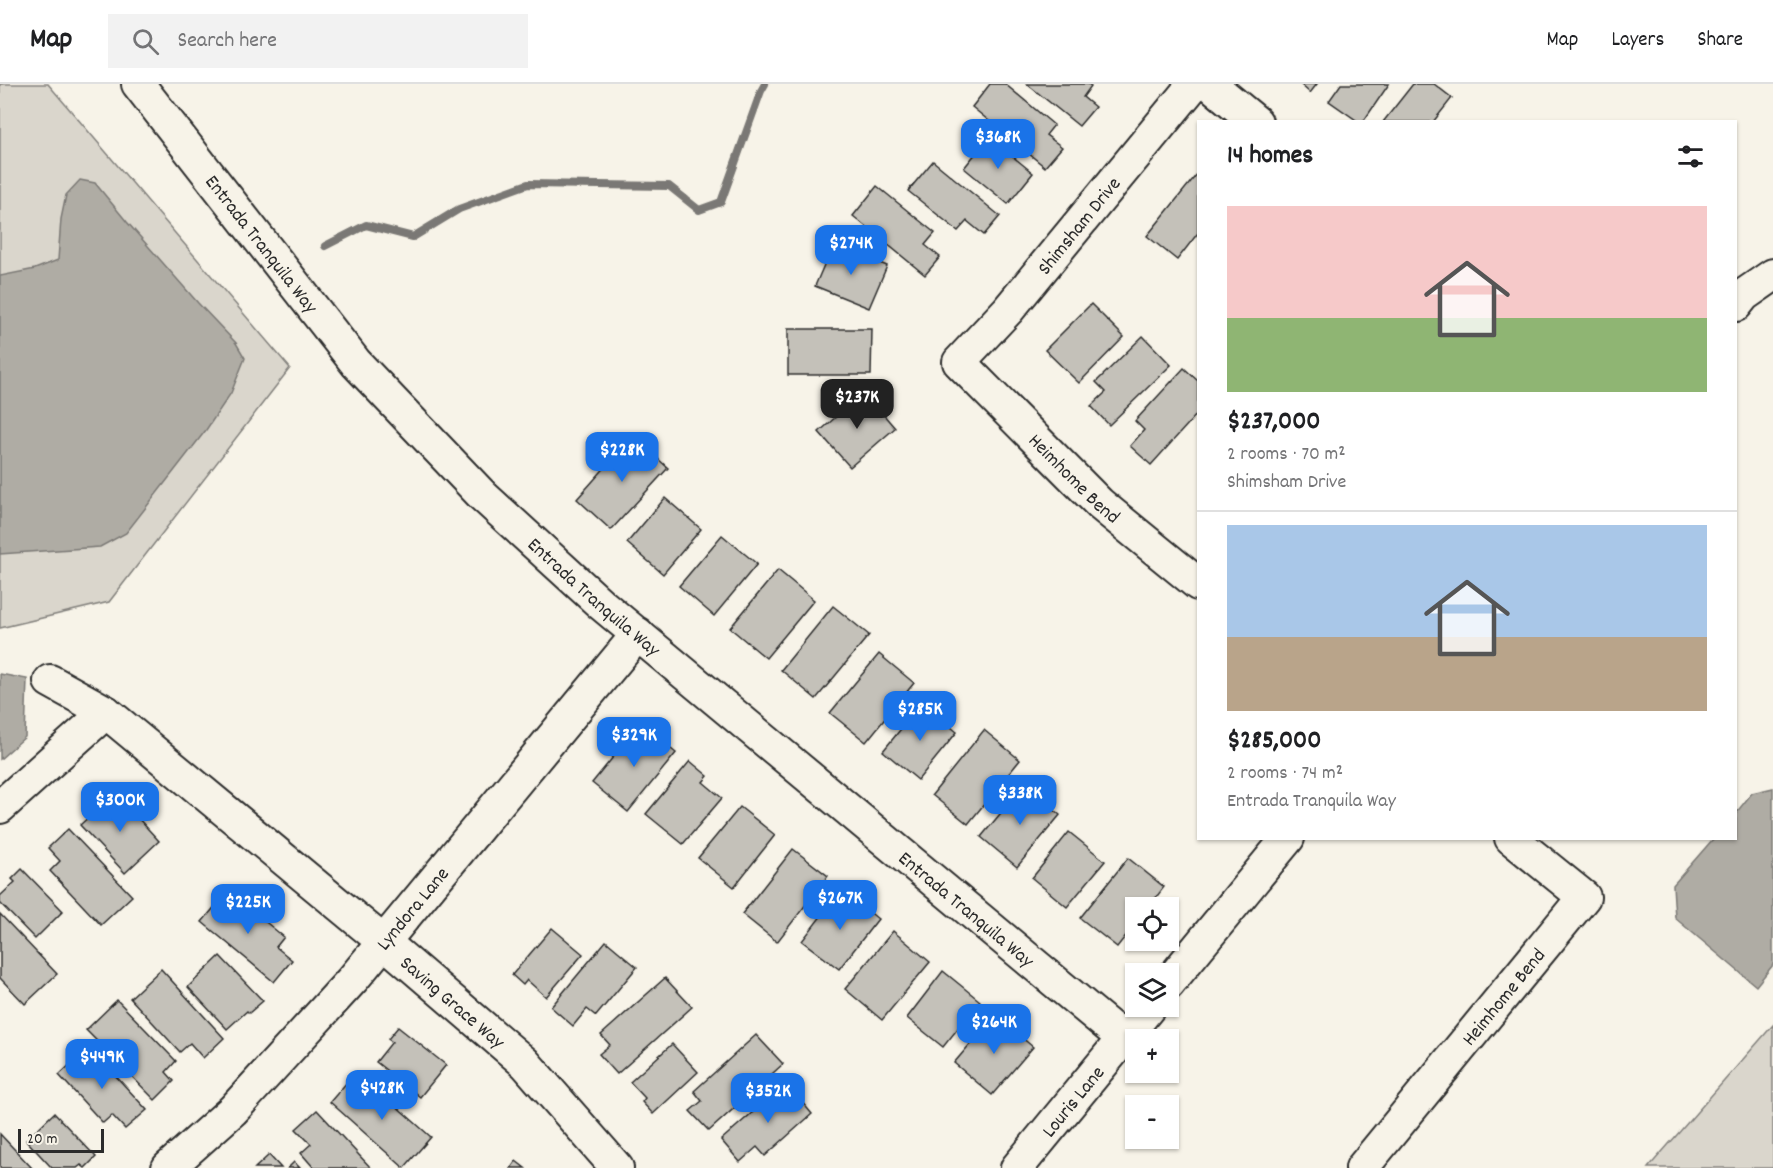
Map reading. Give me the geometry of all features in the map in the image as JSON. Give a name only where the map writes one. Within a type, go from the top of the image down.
[{"type":"street","name":"Entrada Tranquila Way","points":[[138,84],[356,363],[483,496],[601,604],[1124,1039]]},
{"type":"street","name":"Shimsham Drive","points":[[959,362],[1008,310],[1194,84]]},
{"type":"street","points":[[1210,84],[1254,120]]},
{"type":"street","points":[[1737,304],[1773,275]]},
{"type":"street","name":"Heimhome Bend","points":[[959,362],[1100,504],[1197,583]]},
{"type":"street","name":"Lyndora Lane","points":[[168,1168],[233,1110],[385,943],[638,634]]},
{"type":"street","name":"Saving Grace Way","points":[[50,681],[106,712],[385,943],[525,1063],[617,1168]]},
{"type":"street","points":[[0,807],[106,712]]},
{"type":"street","points":[[1179,971],[1286,840]]},
{"type":"street","name":"Heimhome Bend","points":[[1362,1168],[1584,897],[1513,840]]},
{"type":"street","name":"Louris Lane","points":[[1017,1168],[1141,1017]]},
{"type":"shaded area","points":[[0,84],[48,84],[290,368],[109,602],[0,628]]},
{"type":"shaded area","points":[[80,180],[95,183],[198,303],[236,343],[245,358],[231,393],[206,430],[126,533],[100,547],[0,554],[0,276],[35,269],[58,260],[61,219],[66,195]]},
{"type":"shaded area","points":[[0,674],[27,679],[25,737],[0,759]]},
{"type":"shaded area","points":[[1773,788],[1773,965],[1756,986],[1675,918],[1673,885],[1712,840],[1737,840],[1737,812],[1752,793]]},
{"type":"shaded area","points":[[1773,1025],[1773,1168],[1648,1168]]},
{"type":"building","points":[[990,84],[1005,84],[1054,125],[1046,135],[1062,147],[1045,167],[972,107]]},
{"type":"building","points":[[1027,84],[1088,84],[1091,86],[1083,97],[1095,107],[1079,126]]},
{"type":"building","points":[[1300,84],[1317,84],[1310,93]]},
{"type":"building","points":[[1341,84],[1389,84],[1364,120],[1356,120],[1329,101]]},
{"type":"building","points":[[1413,84],[1434,84],[1452,98],[1435,120],[1385,120]]},
{"type":"building","points":[[989,137],[1033,173],[1008,204],[964,168]]},
{"type":"building","points":[[933,161],[1000,216],[984,235],[967,221],[958,231],[908,191]]},
{"type":"building","points":[[1197,174],[1197,234],[1177,260],[1147,236]]},
{"type":"building","points":[[877,186],[935,233],[925,245],[940,257],[925,275],[853,216]]},
{"type":"building","points":[[833,244],[887,266],[869,308],[815,286]]},
{"type":"building","points":[[1091,304],[1124,337],[1079,383],[1045,350]]},
{"type":"building","points":[[788,329],[872,329],[871,375],[788,375]]},
{"type":"building","points":[[1143,336],[1171,365],[1109,425],[1091,406],[1106,392],[1096,382]]},
{"type":"building","points":[[1184,368],[1197,380],[1197,414],[1151,465],[1130,446],[1144,430],[1135,421]]},
{"type":"building","points":[[864,392],[895,428],[850,467],[819,432]]},
{"type":"building","points":[[633,436],[668,468],[611,530],[577,499]]},
{"type":"building","points":[[665,498],[701,529],[663,574],[627,543]]},
{"type":"building","points":[[722,535],[757,564],[714,616],[679,586]]},
{"type":"building","points":[[778,570],[814,600],[766,658],[730,628]]},
{"type":"building","points":[[833,606],[869,635],[816,699],[781,670]]},
{"type":"building","points":[[879,654],[914,683],[866,742],[830,713]]},
{"type":"building","points":[[922,703],[957,732],[918,780],[883,751]]},
{"type":"building","points":[[640,724],[676,753],[628,812],[592,783]]},
{"type":"building","points":[[984,730],[1020,760],[968,824],[932,795]]},
{"type":"building","points":[[690,761],[708,776],[703,782],[722,798],[683,844],[646,814]]},
{"type":"building","points":[[1024,785],[1060,815],[1017,867],[981,837]]},
{"type":"building","points":[[115,793],[159,841],[125,873],[80,825]]},
{"type":"building","points":[[740,807],[775,835],[734,887],[698,858]]},
{"type":"building","points":[[68,829],[132,896],[101,925],[50,871],[60,861],[48,848]]},
{"type":"building","points":[[1069,832],[1105,861],[1067,907],[1032,878]]},
{"type":"building","points":[[793,849],[828,876],[777,942],[742,914]]},
{"type":"building","points":[[1128,858],[1164,887],[1156,897],[1125,897],[1125,937],[1117,947],[1080,918]]},
{"type":"building","points":[[22,869],[63,911],[35,939],[0,903],[0,896],[15,882],[12,879]]},
{"type":"building","points":[[228,891],[284,937],[276,947],[292,960],[274,982],[202,922]]},
{"type":"building","points":[[838,894],[858,909],[861,905],[878,919],[839,969],[802,941]]},
{"type":"building","points":[[0,914],[57,974],[25,1004],[0,978]]},
{"type":"building","points":[[552,928],[583,954],[546,997],[527,980],[523,985],[512,975]]},
{"type":"building","points":[[893,931],[930,962],[882,1020],[845,989]]},
{"type":"building","points":[[606,941],[637,967],[596,1016],[587,1009],[573,1026],[551,1007]]},
{"type":"building","points":[[220,956],[263,1001],[249,1013],[247,1011],[227,1029],[188,987]]},
{"type":"building","points":[[161,969],[224,1038],[203,1058],[190,1043],[180,1052],[130,998]]},
{"type":"building","points":[[943,971],[980,1001],[943,1047],[907,1018]]},
{"type":"building","points":[[665,978],[692,1007],[617,1074],[599,1054],[610,1045],[601,1035]]},
{"type":"building","points":[[117,1000],[176,1061],[166,1072],[174,1081],[155,1100],[86,1030]]},
{"type":"building","points":[[995,1015],[1033,1047],[992,1095],[954,1063]]},
{"type":"building","points":[[398,1027],[446,1065],[420,1097],[376,1062],[392,1042],[388,1039]]},
{"type":"building","points":[[756,1035],[783,1064],[709,1131],[690,1111],[702,1101],[694,1091]]},
{"type":"building","points":[[672,1044],[698,1072],[653,1114],[642,1102],[645,1098],[630,1082]]},
{"type":"building","points":[[89,1047],[147,1110],[125,1129],[112,1115],[103,1123],[59,1075]]},
{"type":"building","points":[[348,1081],[358,1091],[368,1081],[431,1137],[404,1168],[330,1102]]},
{"type":"building","points":[[786,1083],[812,1114],[765,1156],[757,1147],[740,1162],[721,1140]]},
{"type":"building","points":[[317,1110],[371,1168],[314,1168],[301,1153],[311,1144],[296,1129]]},
{"type":"building","points":[[54,1113],[96,1157],[85,1168],[81,1165],[77,1168],[52,1168],[26,1140]]},
{"type":"building","points":[[0,1134],[32,1168],[0,1168]]},
{"type":"building","points":[[269,1155],[281,1168],[255,1168]]},
{"type":"building","points":[[516,1161],[525,1168],[511,1168]]},
{"type":"building","points":[[294,1162],[300,1168],[288,1168]]},
{"type":"waterway","points":[[325,246],[366,225],[413,237],[459,209],[528,184],[669,186],[699,210],[721,202],[765,84]]}]
